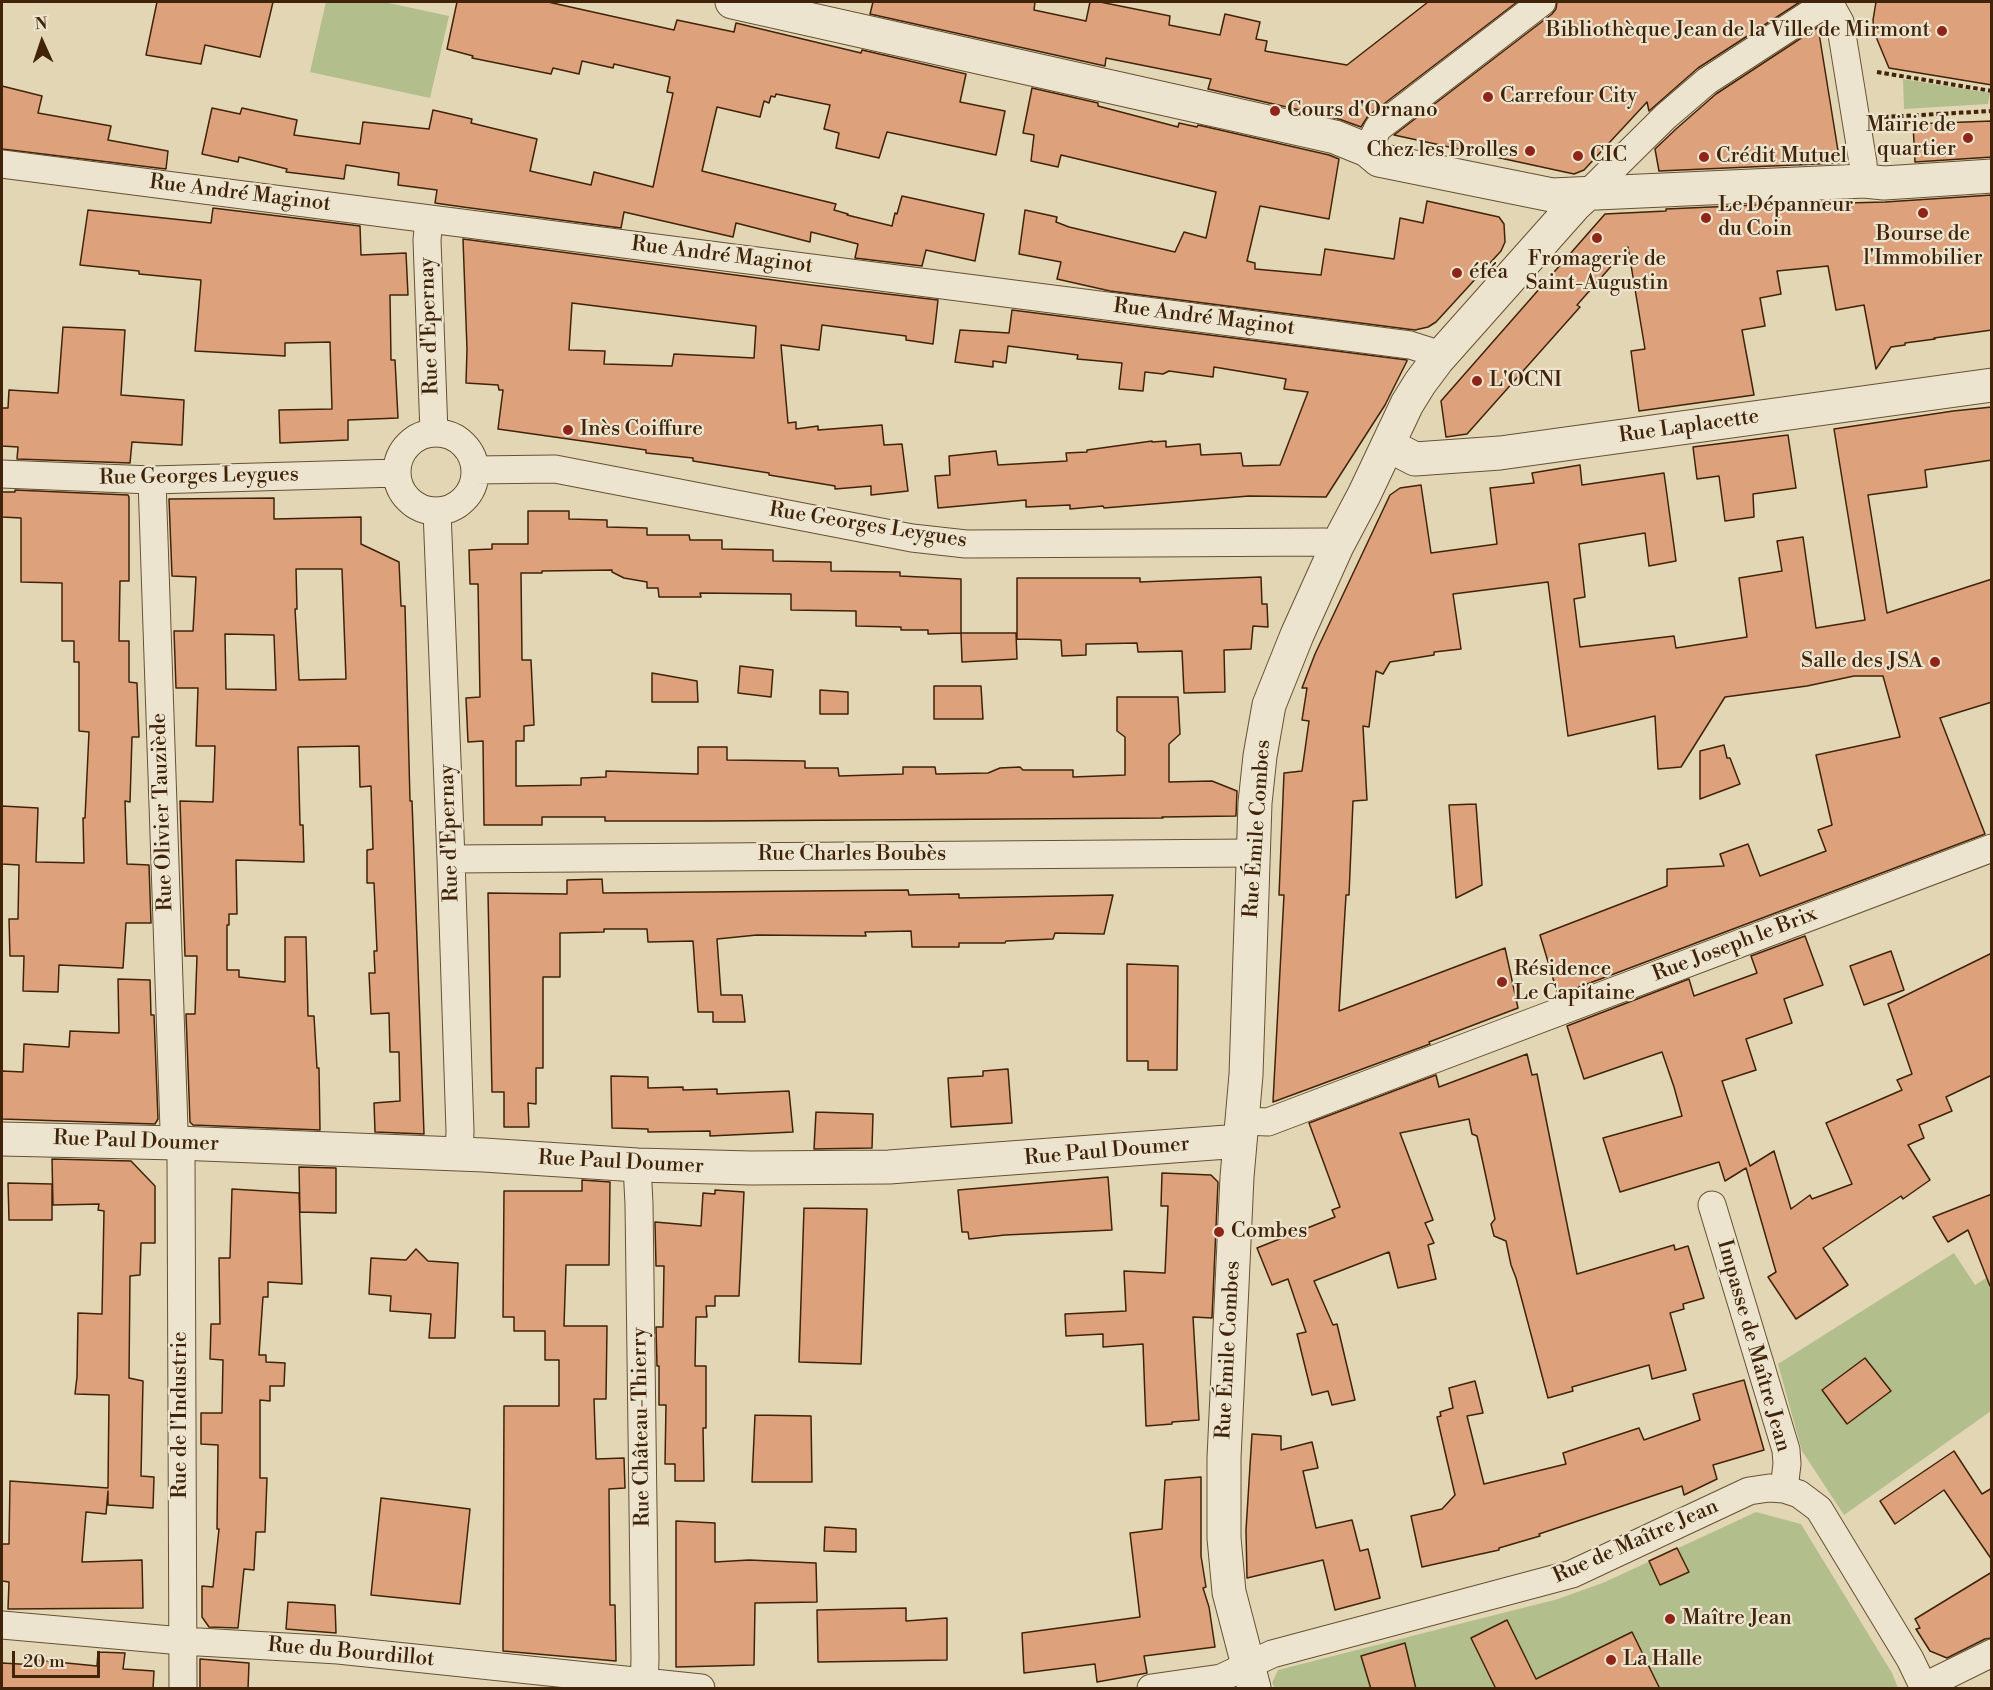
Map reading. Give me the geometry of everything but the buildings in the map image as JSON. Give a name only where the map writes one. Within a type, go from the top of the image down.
[{"type":"street","points":[[732,2],[1335,137],[1367,150],[1379,160],[1552,195],[1864,181],[1884,183],[1992,176]]},
{"type":"street","points":[[1367,150],[1378,128],[1542,2]]},
{"type":"street","points":[[1829,2],[1839,22],[1856,118],[1864,181]]},
{"type":"street","name":"Rue Émile Combes","points":[[1251,1677],[1229,1592],[1224,1539],[1224,1447],[1247,1054],[1253,853],[1258,779],[1269,705],[1337,546],[1407,404],[1438,359],[1567,214],[1665,117],[1707,81],[1829,2]]},
{"type":"street","name":"Rue André Maginot","points":[[2,164],[1410,345],[1430,351],[1438,359]]},
{"type":"street","name":"Rue d'Epernay","points":[[429,219],[427,240],[434,433]]},
{"type":"street","name":"Rue Laplacette","points":[[1388,446],[1415,459],[1500,453],[1992,385]]},
{"type":"street","points":[[434,433],[446,434],[458,439],[466,447],[475,470],[474,482],[469,494],[449,509],[437,511],[419,507],[405,496],[397,473],[404,450],[412,441],[434,433]]},
{"type":"street","name":"Rue Georges Leygues","points":[[475,470],[555,469],[912,538],[966,544],[1325,542],[1337,546]]},
{"type":"street","name":"Rue Georges Leygues","points":[[2,474],[152,480],[397,473]]},
{"type":"street","name":"Rue Olivier Tauziède","points":[[152,480],[174,1118],[177,1143]]},
{"type":"street","name":"Rue d'Epernay","points":[[437,511],[451,859],[459,1155]]},
{"type":"street","name":"Rue Joseph le Brix","points":[[1241,1132],[1992,848]]},
{"type":"street","name":"Rue Charles Boubès","points":[[451,859],[1253,853]]},
{"type":"street","name":"Rue Paul Doumer","points":[[2,1139],[177,1143],[637,1165],[751,1168],[889,1167],[1227,1142],[1241,1132]]},
{"type":"street","name":"Rue de l'Industrie","points":[[177,1143],[181,1156],[183,1689]]},
{"type":"street","name":"Rue Château-Thierry","points":[[637,1165],[640,1252],[644,1685]]},
{"type":"street","name":"Impasse de Maître Jean","points":[[1712,1204],[1786,1450],[1784,1489]]},
{"type":"street","name":"Rue de Maître Jean","points":[[1251,1677],[1272,1654],[1572,1574],[1749,1491],[1769,1488],[1784,1489],[1799,1494],[1819,1509],[1910,1659],[1924,1688]]},
{"type":"street","name":"Rue du Bourdillot","points":[[2,1625],[182,1641],[339,1650],[644,1685],[701,1689]]},
{"type":"street","points":[[1924,1688],[1992,1653]]},
{"type":"street","points":[[1151,1689],[1221,1678],[1251,1677]]},
{"type":"path","points":[[1847,66],[1992,91]]},
{"type":"path","points":[[1856,118],[1992,111]]},
{"type":"green space","points":[[326,2],[384,2],[449,16],[430,98],[310,72]]},
{"type":"green space","points":[[1903,79],[1990,93],[1988,104],[1904,109]]},
{"type":"green space","points":[[1954,1253],[1975,1285],[1991,1275],[1991,1411],[1844,1515],[1802,1451],[1778,1364]]},
{"type":"green space","name":"Maître Jean","points":[[1756,1512],[1801,1524],[1892,1673],[1898,1688],[1275,1688],[1272,1683],[1278,1670],[1558,1599],[1605,1582]]},
{"type":"place","name":"Bibliothèque Jean de la Ville de Mirmont","points":[[1942,31]]},
{"type":"place","name":"Carrefour City","points":[[1488,97]]},
{"type":"place","name":"Cours d'Ornano","points":[[1275,111]]},
{"type":"place","name":"Mairie de quartier","points":[[1968,138]]},
{"type":"place","name":"Chez les Drolles","points":[[1530,151]]},
{"type":"place","name":"CIC","points":[[1578,156]]},
{"type":"place","name":"Crédit Mutuel","points":[[1704,157]]},
{"type":"place","name":"Bourse de l'Immobilier","points":[[1923,213]]},
{"type":"place","name":"Le Dépanneur du Coin","points":[[1706,218]]},
{"type":"place","name":"Fromagerie de Saint-Augustin","points":[[1597,238]]},
{"type":"place","name":"éféa","points":[[1457,273]]},
{"type":"place","name":"L'OCNI","points":[[1477,381]]},
{"type":"place","name":"Inès Coiffure","points":[[568,430]]},
{"type":"place","name":"Salle des JSA","points":[[1935,662]]},
{"type":"place","name":"Résidence Le Capitaine","points":[[1502,982]]},
{"type":"place","name":"Combes","points":[[1219,1232]]},
{"type":"place","name":"Maître Jean","points":[[1670,1619]]},
{"type":"place","name":"La Halle","points":[[1611,1660]]}]
